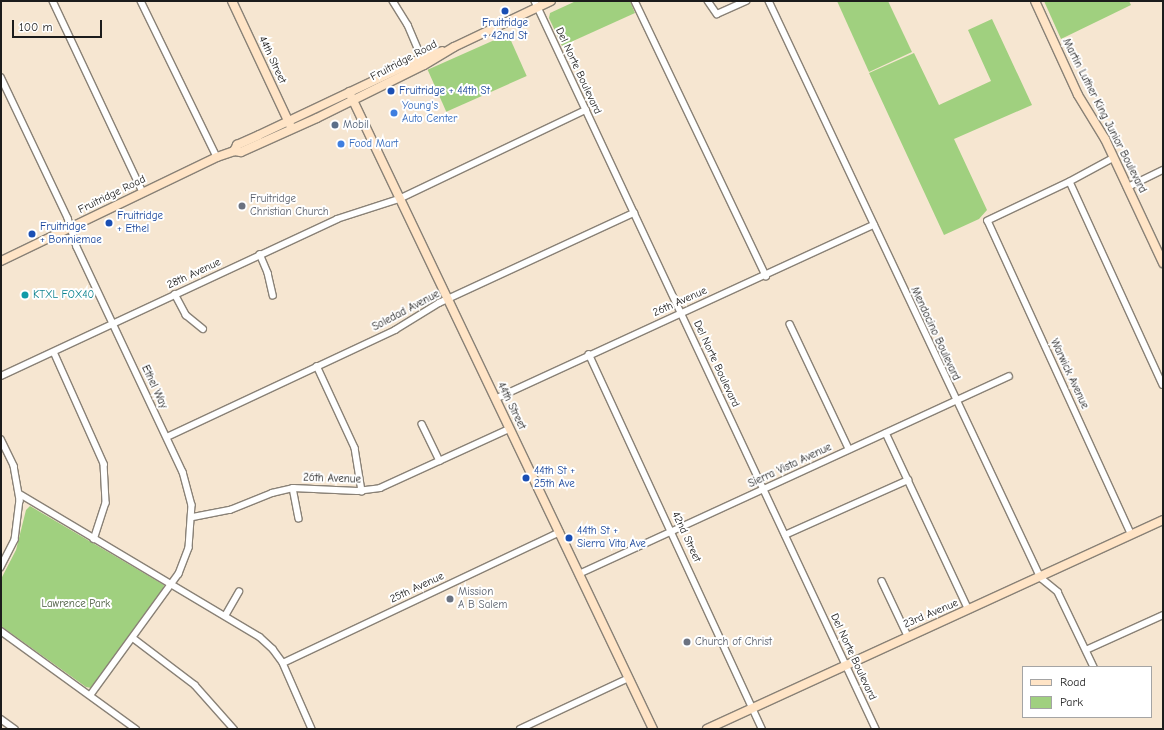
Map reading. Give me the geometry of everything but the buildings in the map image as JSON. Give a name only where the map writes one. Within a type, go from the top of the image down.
[{"type":"street","points":[[54,1],[143,192]]},
{"type":"street","points":[[141,1],[217,157]]},
{"type":"street","name":"44th Street","points":[[232,1],[292,129]]},
{"type":"street","points":[[393,1],[408,25],[422,58]]},
{"type":"street","name":"Fruitridge Road","points":[[234,151],[237,145],[288,121],[424,65],[454,47],[536,4],[551,1]]},
{"type":"street","points":[[635,1],[766,276]]},
{"type":"street","points":[[708,1],[717,14],[746,1]]},
{"type":"street","name":"Mendocino Boulevard","points":[[769,1],[955,401],[1041,578],[1058,592],[1094,666]]},
{"type":"street","name":"Martin Luther King Junior Boulevard","points":[[1034,1],[1078,95],[1114,158],[1163,263]]},
{"type":"street","name":"Del Norte Boulevard","points":[[536,4],[876,729]]},
{"type":"street","name":"Fruitridge Road","points":[[1,261],[217,157],[234,151],[242,152],[292,129],[422,58],[454,47]]},
{"type":"street","name":"Ethel Way","points":[[1,78],[71,228],[77,247],[188,484],[193,517],[189,548],[172,585],[91,695]]},
{"type":"street","name":"44th Street","points":[[351,96],[653,729]]},
{"type":"street","name":"28th Avenue","points":[[1,376],[260,254],[337,219],[399,199],[586,110]]},
{"type":"street","points":[[1114,158],[1070,182],[1163,385]]},
{"type":"street","points":[[1128,187],[1163,170]]},
{"type":"street","name":"Warwick Avenue","points":[[1070,182],[988,221],[1132,535]]},
{"type":"street","name":"Soledad Avenue","points":[[167,437],[404,325],[447,300],[634,213]]},
{"type":"street","name":"26th Avenue","points":[[495,399],[589,354],[681,312],[766,276],[874,225]]},
{"type":"street","points":[[260,254],[273,295]]},
{"type":"street","points":[[175,294],[186,315],[203,330]]},
{"type":"street","points":[[790,324],[849,450]]},
{"type":"street","points":[[54,352],[104,464],[106,503],[94,539]]},
{"type":"street","name":"42nd Street","points":[[589,354],[672,530],[762,729]]},
{"type":"street","points":[[317,366],[355,448],[362,491]]},
{"type":"street","name":"Sierra Vista Avenue","points":[[580,574],[672,530],[1009,376]]},
{"type":"street","points":[[422,424],[440,461]]},
{"type":"street","name":"26th Avenue","points":[[193,517],[230,510],[272,493],[293,488],[362,491],[387,486],[509,429]]},
{"type":"street","points":[[886,433],[969,610]]},
{"type":"street","points":[[1,439],[14,466],[20,494],[15,540],[1,568]]},
{"type":"street","points":[[785,535],[908,480]]},
{"type":"street","points":[[293,488],[299,518]]},
{"type":"street","points":[[20,494],[260,637],[273,649],[283,663],[312,729]]},
{"type":"street","name":"23rd Avenue","points":[[707,729],[908,636],[1041,578],[1163,520]]},
{"type":"street","name":"25th Avenue","points":[[283,663],[560,532]]},
{"type":"street","points":[[882,581],[908,636]]},
{"type":"street","points":[[225,616],[239,592]]},
{"type":"street","points":[[1086,650],[1163,615]]},
{"type":"street","points":[[1,631],[136,729]]},
{"type":"street","points":[[133,638],[195,685],[234,729]]},
{"type":"street","points":[[520,729],[629,678]]},
{"type":"street","points":[[1,719],[15,729]]},
{"type":"green space","points":[[576,1],[630,1],[635,13],[562,46],[549,18],[550,13]]},
{"type":"green space","points":[[837,1],[888,1],[912,52],[869,72]]},
{"type":"green space","points":[[1044,1],[1129,1],[1131,5],[1061,39]]},
{"type":"green space","points":[[992,19],[1032,105],[954,139],[987,210],[979,219],[944,235],[869,73],[914,53],[939,105],[991,81],[968,30]]},
{"type":"green space","points":[[508,34],[527,76],[446,112],[428,70]]},
{"type":"green space","name":"Lawrence Park","points":[[30,506],[164,585],[163,590],[91,688],[86,687],[1,626],[1,579],[16,550],[26,510]]},
{"type":"place","name":"Fruitridge + 42nd St","points":[[505,11]]},
{"type":"place","name":"Fruitridge + 44th St","points":[[391,91]]},
{"type":"place","name":"Young's Auto Center","points":[[394,113]]},
{"type":"place","name":"Mobil","points":[[335,125]]},
{"type":"place","name":"Food Mart","points":[[341,144]]},
{"type":"place","name":"Fruitridge Christian Church","points":[[242,206]]},
{"type":"place","name":"Fruitridge + Ethel","points":[[109,223]]},
{"type":"place","name":"Fruitridge + Bonniemae","points":[[32,234]]},
{"type":"place","name":"KTXL FOX40","points":[[25,295]]},
{"type":"place","name":"44th St + 25th Ave","points":[[526,478]]},
{"type":"place","name":"44th St + Sierra Vita Ave","points":[[569,538]]},
{"type":"place","name":"Mission A B Salem","points":[[450,599]]},
{"type":"place","name":"Church of Christ","points":[[687,642]]}]
